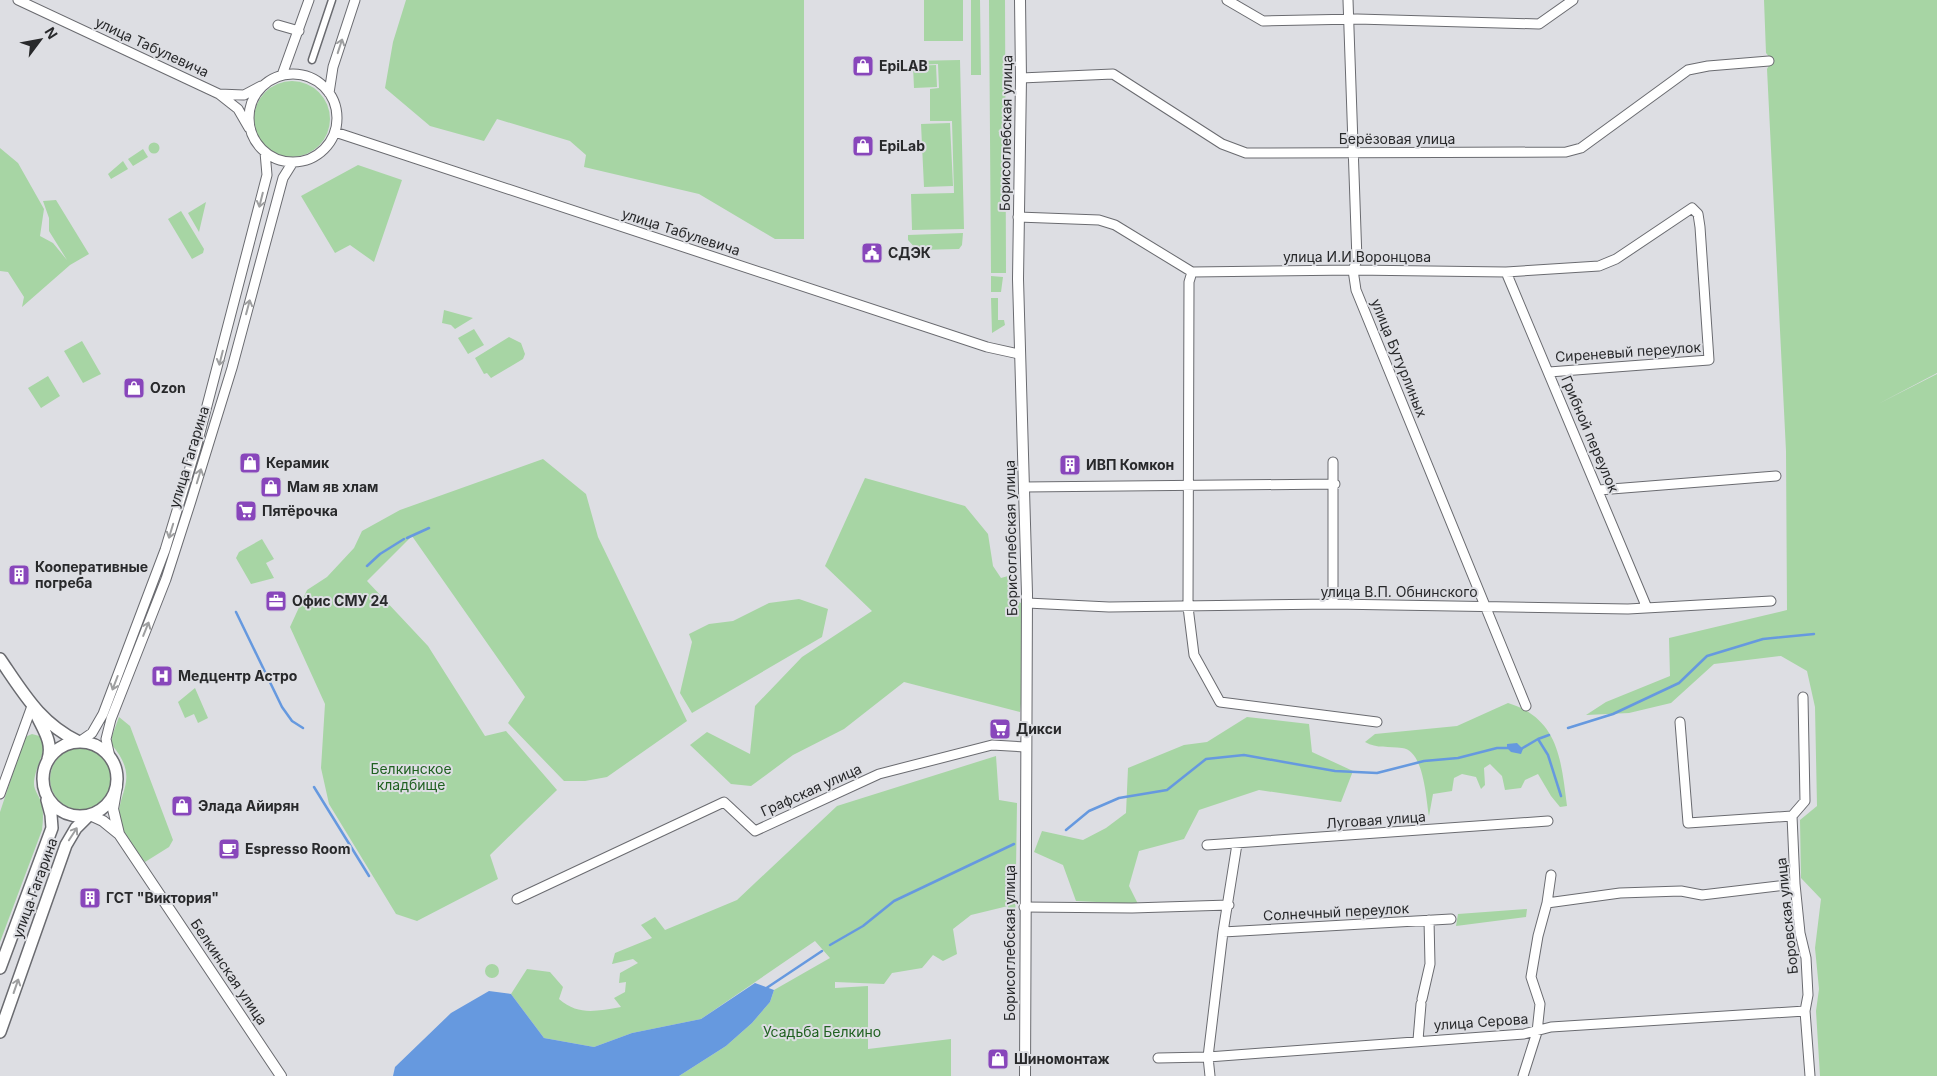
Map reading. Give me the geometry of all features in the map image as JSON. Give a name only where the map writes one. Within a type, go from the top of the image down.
[{"type":"main road","points":[[0,659],[32,706],[49,741],[51,750],[42,782],[45,793],[52,804],[62,812],[74,816],[89,816],[107,805],[117,786],[115,766],[110,758],[97,746],[79,742],[49,724],[32,706]]},
{"type":"main road","points":[[47,761],[60,747],[79,742]]},
{"type":"main road","name":"улица Гагарина","points":[[0,968],[4,947],[52,828],[51,815],[45,793]]},
{"type":"main road","name":"улица Гагарина","points":[[0,1032],[66,845],[76,828],[89,816]]},
{"type":"street","name":"улица Табулевича","points":[[18,0],[218,94],[238,109],[250,130]]},
{"type":"street","points":[[282,75],[309,0]]},
{"type":"street","points":[[312,60],[332,0]]},
{"type":"street","points":[[329,93],[333,67],[355,0]]},
{"type":"street","name":"Борисоглебская улица","points":[[1020,0],[1021,78],[1018,217],[1027,603],[1024,1076]]},
{"type":"street","points":[[1228,0],[1263,21],[1349,20],[1539,24],[1573,0]]},
{"type":"street","name":"улица Бутурлиных","points":[[1348,0],[1357,260],[1353,270],[1356,290],[1526,706]]},
{"type":"street","points":[[278,25],[299,32]]},
{"type":"street","name":"Берёзовая улица","points":[[1021,78],[1114,74],[1222,144],[1246,153],[1566,152],[1581,148],[1688,70],[1708,66],[1768,61]]},
{"type":"street","points":[[295,74],[308,77],[320,84],[329,93],[335,106],[337,119],[335,132],[326,146],[314,157],[294,162],[278,160],[265,152],[256,142],[250,130],[249,120],[252,101],[264,85],[282,75],[295,74]]},
{"type":"street","name":"улица Табулевича","points":[[218,94],[244,95],[264,85]]},
{"type":"street","name":"улица Табулевича","points":[[335,132],[987,347],[1020,354]]},
{"type":"street","name":"улица Гагарина","points":[[79,742],[92,733],[103,714],[165,550],[211,398],[267,175],[265,152]]},
{"type":"street","name":"улица Гагарина","points":[[110,758],[106,739],[111,719],[166,579],[232,368],[283,178],[294,162]]},
{"type":"street","name":"улица И.И.Воронцова","points":[[1192,272],[1353,270],[1506,272],[1599,266],[1616,259],[1692,208],[1698,214],[1700,226],[1709,360]]},
{"type":"street","points":[[1018,217],[1099,220],[1116,225],[1192,272],[1189,282],[1188,607],[1194,655],[1220,702],[1377,722]]},
{"type":"street","name":"Грибной переулок","points":[[1506,272],[1599,490],[1646,608]]},
{"type":"street","name":"Сиреневый переулок","points":[[1549,372],[1709,360]]},
{"type":"street","points":[[1333,462],[1335,484],[1333,604]]},
{"type":"street","points":[[1599,490],[1776,476]]},
{"type":"street","points":[[1024,487],[1335,484]]},
{"type":"street","name":"улица В.П. Обнинского","points":[[1027,603],[1109,607],[1333,604],[1646,608],[1771,601]]},
{"type":"street","points":[[1680,722],[1688,824],[1792,816],[1805,801],[1803,698]]},
{"type":"street","points":[[0,794],[32,706]]},
{"type":"street","name":"Графская улица","points":[[517,899],[724,802],[755,831],[879,774],[992,746],[1026,747]]},
{"type":"street","name":"Белкинская улица","points":[[117,786],[113,809],[119,834]]},
{"type":"street","name":"Белкинская улица","points":[[89,816],[103,821],[119,834],[281,1076]]},
{"type":"street","name":"Боровская улица","points":[[1792,816],[1794,884],[1800,932],[1806,958],[1808,995],[1806,1011],[1810,1076]]},
{"type":"street","name":"Луговая улица","points":[[1206,845],[1548,821]]},
{"type":"street","points":[[1210,1076],[1208,1057],[1223,932],[1229,905],[1237,844]]},
{"type":"street","points":[[1523,1076],[1537,1032],[1540,1004],[1531,977],[1551,875]]},
{"type":"street","points":[[1547,903],[1620,894],[1681,892],[1702,895],[1794,884]]},
{"type":"street","points":[[1024,907],[1132,908],[1229,905]]},
{"type":"street","name":"Солнечный переулок","points":[[1223,932],[1451,919]]},
{"type":"street","points":[[1418,1040],[1421,1001],[1430,964],[1429,920]]},
{"type":"street","name":"улица Серова","points":[[1158,1058],[1208,1057],[1537,1032],[1551,1027],[1806,1011]]},
{"type":"green space","points":[[406,0],[804,0],[804,239],[775,239],[699,194],[584,167],[586,155],[570,141],[497,119],[484,141],[430,126],[385,88],[393,42]]},
{"type":"green space","points":[[924,0],[963,0],[963,41],[924,41]]},
{"type":"green space","points":[[971,0],[980,0],[981,75],[971,75]]},
{"type":"green space","points":[[989,0],[1005,0],[1006,273],[991,273]]},
{"type":"green space","points":[[1764,0],[1937,0],[1937,373],[1878,404],[1937,374],[1937,1076],[1820,1076],[1816,1011],[1819,989],[1815,948],[1821,899],[1801,878],[1800,820],[1817,806],[1815,707],[1807,671],[1781,656],[1714,664],[1671,703],[1629,713],[1586,715],[1606,702],[1670,676],[1669,638],[1787,610],[1786,451],[1767,69],[1772,60],[1766,53]]},
{"type":"green space","points":[[960,60],[964,229],[912,230],[911,194],[954,193],[952,121],[930,121],[930,89],[939,88],[938,64],[911,65],[911,61]]},
{"type":"green space","points":[[936,65],[937,87],[914,88],[913,66]]},
{"type":"green space","points":[[292,81],[307,84],[319,92],[327,104],[330,119],[327,134],[319,146],[307,154],[292,157],[277,154],[265,146],[257,134],[254,119],[257,104],[265,92],[277,84]]},
{"type":"green space","points":[[950,123],[953,186],[924,187],[921,124]]},
{"type":"green space","points":[[152,143],[156,143],[159,148],[158,152],[152,153],[149,150],[149,146]]},
{"type":"green space","points":[[0,148],[18,163],[44,209],[40,236],[53,243],[67,260],[49,231],[49,218],[43,201],[56,200],[89,254],[70,265],[22,307],[24,297],[8,272],[0,271]]},
{"type":"green space","points":[[143,149],[148,157],[133,166],[128,159]]},
{"type":"green space","points":[[123,161],[128,169],[111,179],[108,174]]},
{"type":"green space","points":[[358,165],[402,180],[374,262],[350,245],[335,253],[301,196]]},
{"type":"green space","points":[[206,202],[199,232],[188,213]]},
{"type":"green space","points":[[181,211],[204,249],[203,253],[192,259],[168,219]]},
{"type":"green space","points":[[963,233],[962,245],[959,249],[917,250],[908,240],[908,235]]},
{"type":"green space","points":[[991,276],[1003,277],[1001,292],[991,292]]},
{"type":"green space","points":[[991,298],[998,298],[998,320],[1004,320],[1005,325],[992,333]]},
{"type":"green space","points":[[444,310],[473,318],[455,329],[451,325],[442,323]]},
{"type":"green space","points":[[474,329],[484,345],[468,354],[458,338]]},
{"type":"green space","points":[[509,337],[521,343],[525,354],[523,359],[491,378],[487,373],[484,374],[475,358]]},
{"type":"green space","points":[[82,341],[101,374],[83,383],[64,351]]},
{"type":"green space","points":[[48,376],[60,396],[41,408],[28,388]]},
{"type":"green space","name":"Белкинское кладбище","points":[[543,459],[586,494],[598,537],[687,721],[607,777],[585,781],[564,781],[508,723],[525,697],[412,536],[367,581],[428,646],[485,736],[506,731],[557,790],[490,855],[498,879],[417,921],[396,914],[329,804],[321,768],[325,704],[290,627],[307,590],[327,577],[354,548],[362,531],[400,510]]},
{"type":"green space","points":[[865,478],[965,506],[988,534],[993,566],[1001,578],[1008,576],[1011,597],[1021,603],[1022,695],[1020,712],[904,682],[844,729],[793,755],[751,786],[731,784],[690,745],[707,732],[750,754],[755,706],[802,657],[872,611],[825,566]]},
{"type":"green space","points":[[262,539],[274,559],[266,563],[274,578],[251,584],[236,558],[239,552]]},
{"type":"green space","points":[[799,599],[828,609],[822,637],[692,713],[680,693],[692,642],[689,634],[709,624],[733,621],[769,603]]},
{"type":"green space","points":[[195,688],[208,718],[198,723],[194,714],[185,718],[178,702]]},
{"type":"green space","points":[[1508,703],[1525,710],[1538,719],[1547,730],[1559,757],[1567,806],[1560,807],[1538,774],[1525,780],[1521,788],[1505,790],[1502,776],[1490,764],[1484,768],[1485,785],[1481,789],[1476,777],[1462,774],[1454,778],[1452,791],[1433,794],[1429,816],[1423,776],[1415,757],[1409,751],[1402,748],[1379,746],[1365,742],[1375,734],[1457,726]]},
{"type":"green space","points":[[119,717],[130,726],[173,840],[169,847],[145,862],[125,835],[119,815],[125,788],[126,769],[112,745],[112,736]]},
{"type":"green space","points":[[1247,717],[1309,724],[1312,752],[1353,771],[1341,802],[1259,790],[1199,810],[1184,839],[1139,851],[1129,886],[1138,904],[1076,901],[1063,865],[1034,852],[1042,831],[1083,840],[1106,828],[1126,813],[1128,768],[1184,745],[1207,742]]},
{"type":"green space","points":[[32,734],[43,737],[44,743],[34,784],[42,806],[42,830],[0,942],[0,812],[25,737]]},
{"type":"green space","points":[[81,748],[93,751],[103,757],[109,767],[112,779],[109,791],[103,801],[93,807],[81,810],[69,807],[59,801],[53,791],[50,779],[53,767],[59,757],[69,751]]},
{"type":"green space","name":"Усадьба Белкино","points":[[996,756],[999,800],[1017,803],[1015,935],[1010,935],[1008,906],[971,915],[953,929],[957,954],[943,961],[933,955],[922,968],[892,973],[884,984],[835,982],[835,988],[868,986],[868,1049],[951,1039],[951,1076],[679,1076],[726,1046],[752,1023],[770,1002],[774,990],[830,958],[815,941],[701,1019],[632,1033],[594,1047],[544,1038],[511,994],[527,969],[550,972],[563,987],[559,999],[574,1008],[588,1011],[621,1007],[614,998],[625,992],[626,982],[619,983],[620,973],[638,963],[633,959],[612,964],[615,953],[652,938],[641,925],[655,917],[665,930],[737,900],[837,806]]},
{"type":"green space","points":[[1527,909],[1526,917],[1456,926],[1458,914]]},
{"type":"green space","points":[[492,964],[497,966],[499,971],[497,976],[492,978],[487,976],[485,971],[487,966]]},
{"type":"water","points":[[1517,743],[1523,749],[1521,754],[1511,752],[1507,748],[1507,744]]},
{"type":"water","points":[[755,983],[774,990],[770,1002],[752,1023],[726,1046],[679,1076],[393,1076],[395,1067],[451,1013],[489,991],[511,994],[544,1038],[594,1047],[632,1033],[701,1019]]},
{"type":"waterway","points":[[407,538],[429,528]]},
{"type":"waterway","points":[[367,566],[380,554],[404,539]]},
{"type":"waterway","points":[[236,612],[282,707],[292,721],[303,728]]},
{"type":"waterway","points":[[1568,728],[1613,714],[1679,683],[1707,656],[1763,639],[1814,634]]},
{"type":"waterway","points":[[1521,749],[1549,735]]},
{"type":"waterway","points":[[1538,739],[1548,755],[1561,796]]},
{"type":"waterway","points":[[1066,830],[1089,811],[1119,798],[1167,790],[1206,759],[1244,755],[1335,771],[1377,773],[1424,761],[1458,758],[1497,748],[1508,748]]},
{"type":"waterway","points":[[314,787],[369,876]]},
{"type":"waterway","points":[[830,945],[863,926],[894,901],[1014,844]]},
{"type":"waterway","points":[[765,989],[822,951]]},
{"type":"place","name":"EpiLAB","points":[[863,66]]},
{"type":"place","name":"EpiLab","points":[[863,146]]},
{"type":"place","name":"СДЭК","points":[[872,253]]},
{"type":"place","name":"Ozon","points":[[134,388]]},
{"type":"place","name":"Керамик","points":[[250,463]]},
{"type":"place","name":"ИВП Комкон","points":[[1070,465]]},
{"type":"place","name":"Мам яв хлам","points":[[271,487]]},
{"type":"place","name":"Пятёрочка","points":[[246,511]]},
{"type":"place","name":"Кооперативные погреба","points":[[19,575]]},
{"type":"place","name":"Офис СМУ 24","points":[[276,601]]},
{"type":"place","name":"Медцентр Астро","points":[[162,676]]},
{"type":"place","name":"Дикси","points":[[1000,729]]},
{"type":"place","name":"Элада Айирян","points":[[182,806]]},
{"type":"place","name":"Espresso Room","points":[[229,849]]},
{"type":"place","name":"ГСТ \"Виктория\"","points":[[90,898]]},
{"type":"place","name":"Шиномонтаж","points":[[998,1059]]}]
